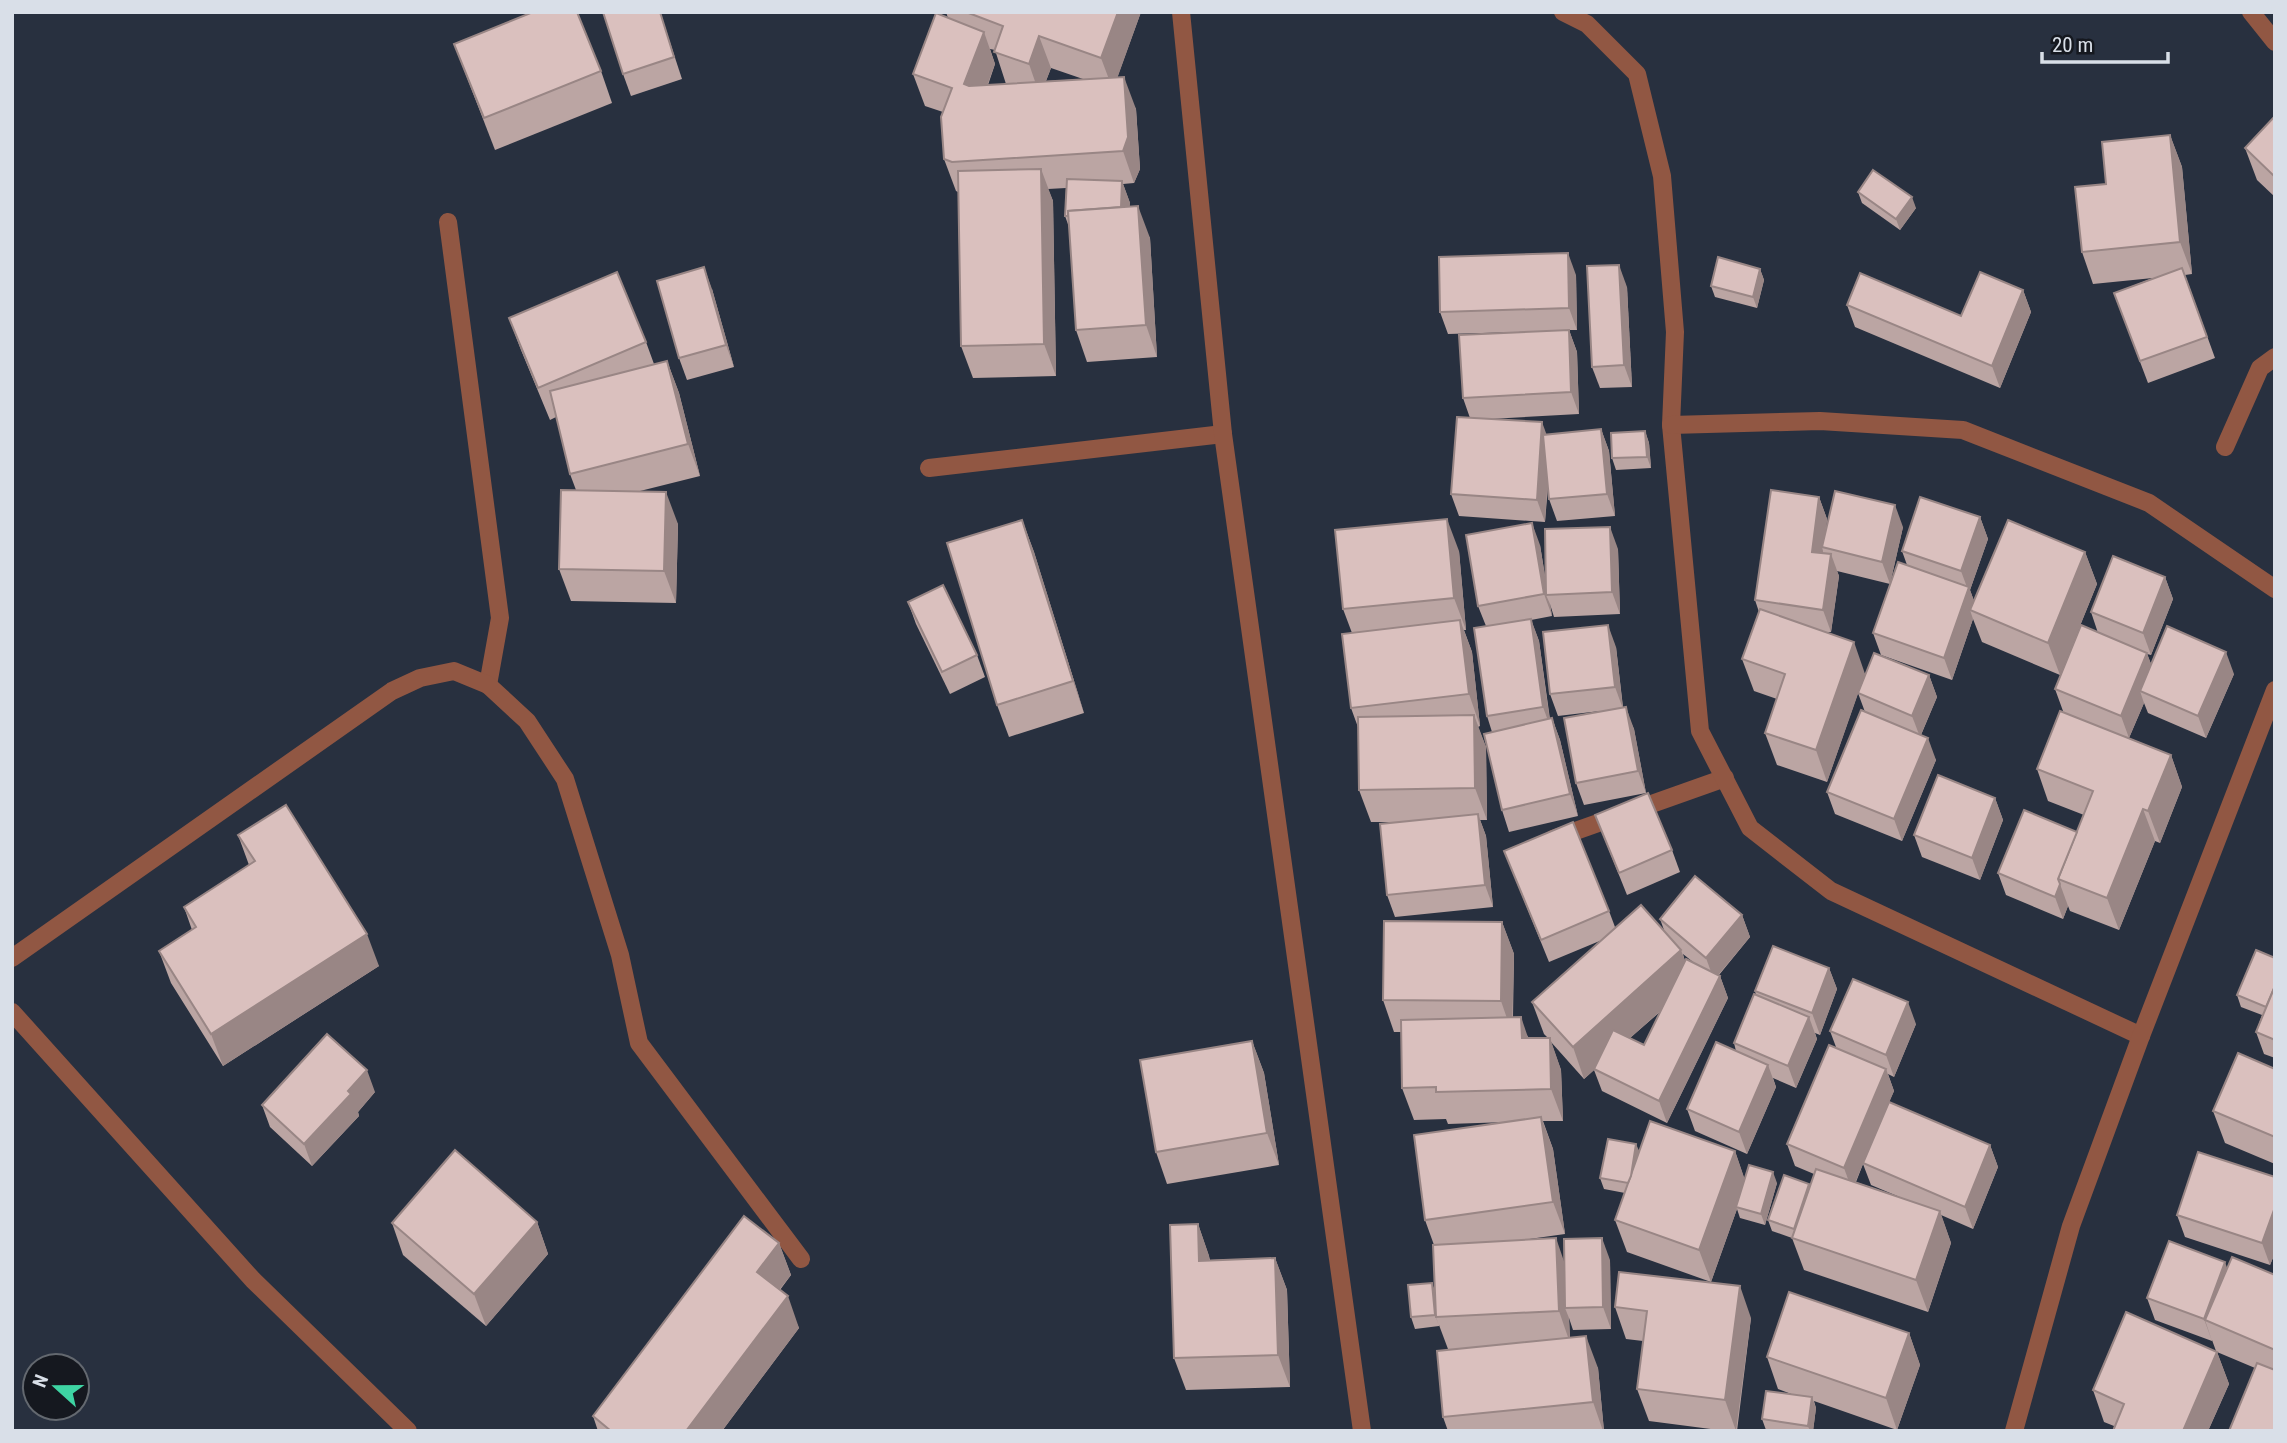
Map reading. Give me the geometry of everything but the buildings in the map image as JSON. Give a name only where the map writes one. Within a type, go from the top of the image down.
[{"type":"street","points":[[1181,12],[1223,434],[1362,1431]]},
{"type":"street","points":[[1563,12],[1587,24],[1637,74],[1662,176],[1675,332],[1671,425],[1700,731],[1751,828],[1831,891],[2141,1036]]},
{"type":"street","points":[[2251,12],[2275,42]]},
{"type":"street","points":[[448,222],[500,618],[488,685]]},
{"type":"street","points":[[2225,447],[2260,368],[2275,358]]},
{"type":"street","points":[[1671,425],[1820,421],[1963,430],[2149,503],[2275,589]]},
{"type":"street","points":[[929,468],[1223,434]]},
{"type":"street","points":[[12,958],[392,691],[420,678],[454,671],[488,685],[527,721],[565,779],[620,955],[639,1043],[801,1259]]},
{"type":"street","points":[[2014,1431],[2071,1226],[2141,1036],[2275,690]]},
{"type":"street","points":[[1539,844],[1725,778]]},
{"type":"street","points":[[12,1012],[253,1280],[408,1431]]}]
